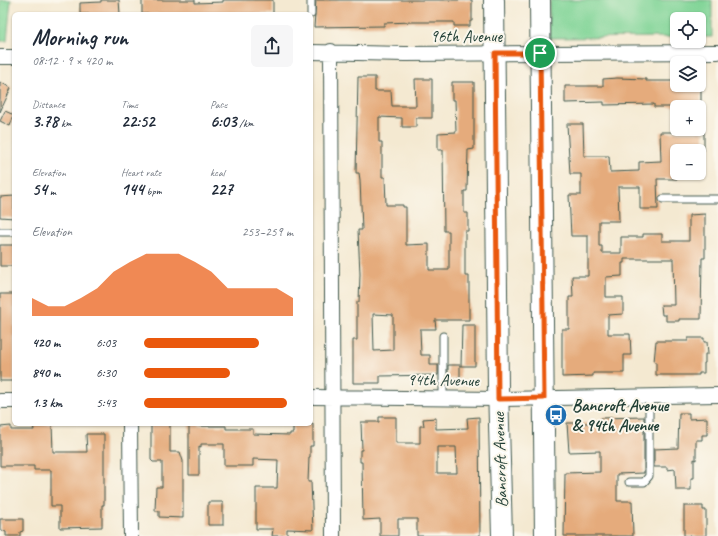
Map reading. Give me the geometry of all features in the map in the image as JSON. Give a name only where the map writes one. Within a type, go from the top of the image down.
[{"type":"main road","name":"Bancroft Avenue","points":[[494,0],[498,399],[502,536]]},
{"type":"main road","points":[[540,0],[545,536]]},
{"type":"street","name":"96th Avenue","points":[[313,52],[405,54],[718,52]]},
{"type":"street","points":[[331,52],[333,536]]},
{"type":"street","points":[[0,57],[12,57]]},
{"type":"street","name":"94th Avenue","points":[[313,397],[498,399],[718,395]]},
{"type":"street","points":[[0,402],[12,401]]},
{"type":"street","points":[[130,426],[131,536]]},
{"type":"lane","points":[[311,0],[311,12]]},
{"type":"lane","points":[[663,200],[718,199]]},
{"type":"lane","points":[[0,232],[12,232]]},
{"type":"lane","points":[[443,336],[443,398]]},
{"type":"lane","points":[[629,482],[644,482],[649,476],[649,396]]},
{"type":"green space","points":[[0,0],[11,0],[7,41],[0,41]]},
{"type":"green space","points":[[549,0],[712,0],[712,37],[706,37],[706,12],[670,12],[670,37],[549,38]]},
{"type":"building","points":[[101,0],[119,0],[120,12],[80,12],[80,3],[101,2]]},
{"type":"building","points":[[142,0],[195,0],[195,3],[223,2],[223,0],[273,0],[273,12],[142,12]]},
{"type":"building","points":[[316,0],[472,0],[472,21],[470,21],[470,26],[454,26],[454,22],[413,22],[384,23],[384,26],[314,27]]},
{"type":"building","points":[[358,77],[375,77],[375,91],[391,91],[392,106],[416,106],[415,79],[432,79],[432,118],[416,118],[416,127],[402,127],[402,118],[379,117],[379,142],[382,142],[382,177],[385,177],[386,205],[403,205],[403,207],[406,207],[406,245],[429,244],[429,270],[449,270],[449,231],[444,231],[443,150],[438,150],[438,133],[456,132],[455,100],[452,100],[452,82],[474,82],[474,149],[468,150],[467,191],[464,191],[464,213],[468,213],[468,231],[465,231],[465,276],[469,276],[469,320],[435,320],[436,329],[420,329],[421,355],[430,355],[430,365],[438,365],[438,375],[380,376],[380,383],[353,383],[353,340],[357,340],[357,302],[359,302],[360,274],[358,230],[362,230],[360,180],[359,173],[356,173]],"holes":[[[373,314],[393,315],[393,350],[374,351]]]},
{"type":"building","points":[[617,78],[646,79],[646,81],[670,81],[670,92],[701,92],[701,100],[670,100],[670,107],[654,107],[654,104],[604,105],[604,102],[565,103],[565,86],[603,86],[603,79]]},
{"type":"building","points":[[0,82],[11,88],[0,112]]},
{"type":"building","points":[[5,111],[12,114],[10,126],[0,121]]},
{"type":"building","points":[[567,124],[583,124],[584,156],[609,156],[610,172],[639,171],[639,162],[661,161],[660,132],[670,132],[670,136],[704,136],[704,144],[670,144],[670,179],[657,179],[658,209],[640,209],[640,187],[618,187],[619,221],[599,221],[599,246],[602,246],[602,253],[621,253],[621,237],[643,237],[643,234],[662,234],[662,241],[689,241],[689,215],[705,214],[705,258],[702,258],[701,319],[679,319],[679,321],[666,321],[666,315],[662,315],[661,305],[674,305],[673,259],[624,259],[624,263],[622,263],[622,276],[606,277],[606,297],[623,297],[623,314],[608,315],[608,334],[630,334],[631,355],[624,355],[624,373],[593,373],[593,376],[562,377],[562,329],[569,329],[569,297],[573,297],[572,276],[588,276],[588,236],[571,236],[569,195],[581,195],[581,174],[570,174]]},
{"type":"building","points":[[12,196],[12,218],[0,217],[0,197]]},
{"type":"building","points":[[0,245],[12,245],[12,266],[0,266]]},
{"type":"building","points":[[0,294],[12,294],[12,381],[0,381]]},
{"type":"building","points":[[462,325],[475,325],[475,366],[461,366]]},
{"type":"building","points":[[688,338],[704,338],[704,342],[707,342],[708,354],[705,354],[704,373],[699,373],[699,375],[656,375],[656,362],[654,362],[656,341],[688,341]]},
{"type":"building","points":[[448,365],[460,365],[460,378],[448,379]]},
{"type":"building","points":[[679,413],[689,413],[689,419],[707,418],[707,435],[702,435],[702,440],[696,440],[696,460],[694,459],[694,478],[691,478],[691,490],[676,490],[675,469],[667,470],[667,467],[654,467],[654,449],[678,448]]},
{"type":"building","points":[[379,417],[396,417],[396,443],[420,443],[420,426],[424,426],[423,419],[436,418],[436,429],[468,428],[467,418],[479,417],[480,536],[417,536],[417,519],[398,519],[398,536],[380,536],[380,519],[363,520],[362,462],[360,462],[360,450],[362,450],[361,422],[379,422]],"holes":[[[437,447],[456,447],[457,473],[437,473]]]},
{"type":"building","points":[[644,417],[644,473],[617,474],[617,501],[632,501],[633,536],[564,536],[565,473],[600,472],[600,451],[569,452],[567,423],[600,423],[601,418]]},
{"type":"building","points":[[11,426],[11,430],[34,430],[33,426],[52,426],[53,452],[87,452],[86,434],[104,434],[104,505],[102,505],[102,527],[60,528],[60,506],[51,506],[51,470],[34,470],[34,466],[0,466],[0,427]]},
{"type":"building","points":[[151,426],[170,426],[170,452],[180,452],[183,461],[183,518],[159,517],[159,511],[155,511],[156,487],[162,487],[162,462],[153,462],[151,460]]},
{"type":"building","points":[[189,426],[226,426],[226,429],[253,429],[253,434],[290,435],[290,433],[293,433],[293,426],[313,426],[313,446],[310,446],[308,482],[311,482],[313,530],[287,529],[287,536],[272,536],[273,529],[256,529],[256,488],[277,488],[278,460],[253,459],[253,466],[224,466],[224,444],[201,444],[201,447],[199,446],[199,475],[189,475]]},
{"type":"building","points":[[208,502],[223,502],[223,525],[208,525]]},
{"type":"building","points":[[684,506],[703,506],[703,510],[706,510],[706,536],[684,536]]},
{"type":"building","points":[[0,519],[23,519],[23,531],[20,532],[20,536],[6,536],[6,532],[0,529]]},
{"type":"place","name":"Bancroft Avenue & 94th Avenue","points":[[556,415]]},
{"type":"route","points":[[495,53],[540,53],[544,398],[498,399],[495,53]]}]
